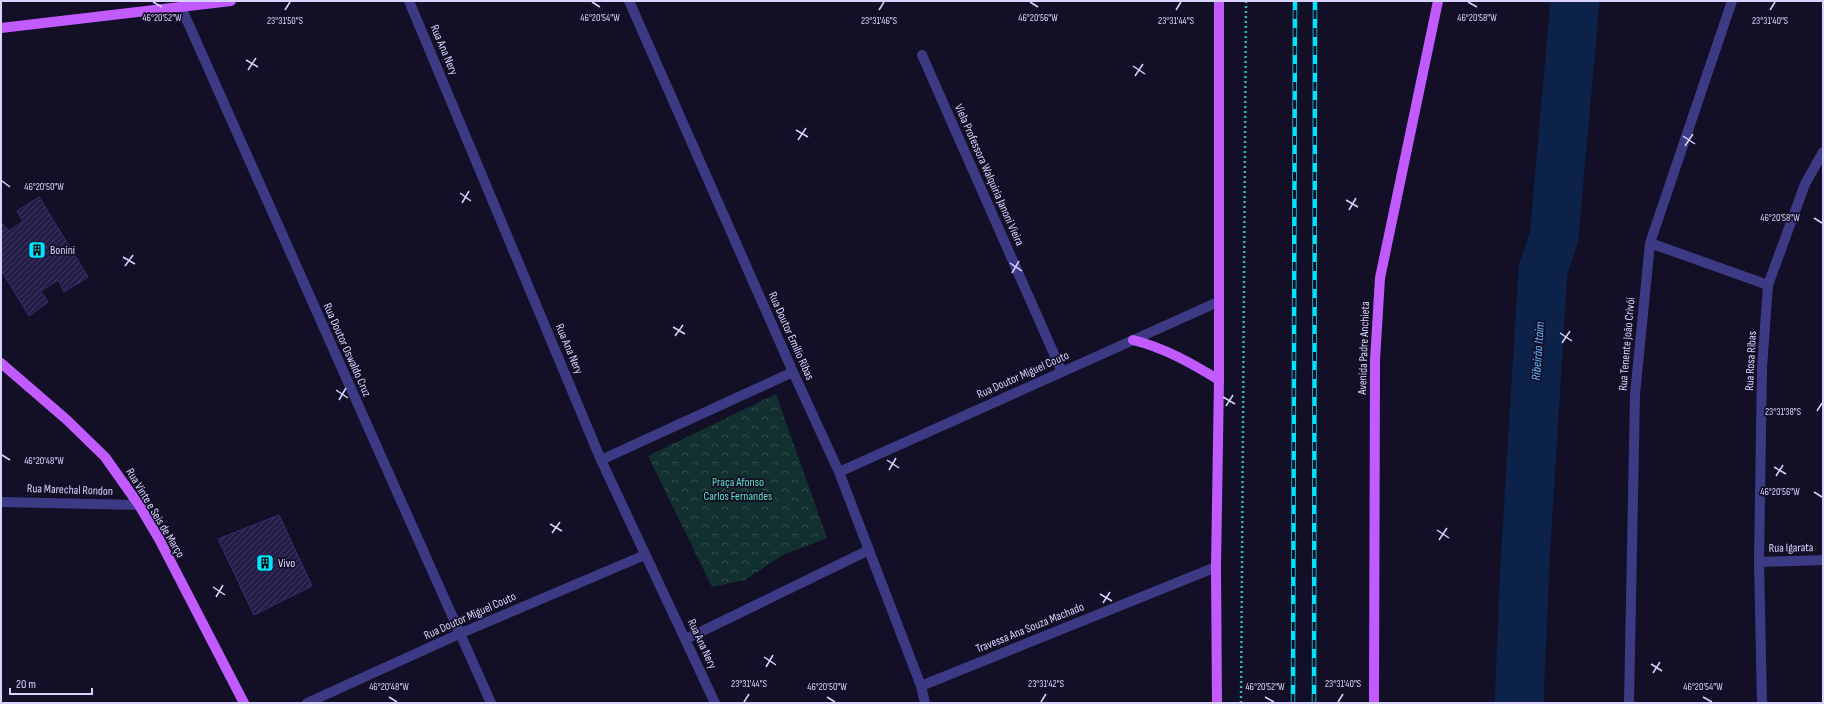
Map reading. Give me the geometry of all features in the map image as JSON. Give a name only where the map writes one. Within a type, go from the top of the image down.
[{"type":"main road","points":[[1,28],[231,1]]},
{"type":"main road","points":[[1217,703],[1216,567],[1219,1]]},
{"type":"main road","name":"Avenida Padre Anchieta","points":[[1374,703],[1375,360],[1380,278],[1438,1]]},
{"type":"main road","points":[[1134,340],[1175,354],[1218,380]]},
{"type":"main road","name":"Rua Vinte e Seis de Março","points":[[2,365],[67,420],[105,457],[139,505],[159,538],[244,703]]},
{"type":"street","name":"Rua Ana Nery","points":[[409,1],[601,460],[715,703]]},
{"type":"street","name":"Rua Doutor Emilio Ribas","points":[[629,1],[792,372],[840,472],[921,686],[925,703]]},
{"type":"street","name":"Rua Tenente João Crivói","points":[[1629,703],[1635,394],[1650,243],[1732,1]]},
{"type":"street","name":"Rua Doutor Oswaldo Cruz","points":[[181,7],[491,703]]},
{"type":"street","name":"Viela Professora Walquiria Janoni Vieira","points":[[922,55],[1062,372]]},
{"type":"street","name":"Rua Rosa Ribas","points":[[1762,703],[1759,562],[1762,368],[1768,285],[1805,184],[1823,152]]},
{"type":"street","points":[[1650,243],[1768,285]]},
{"type":"street","name":"Rua Doutor Miguel Couto","points":[[840,472],[1218,302]]},
{"type":"street","points":[[601,460],[792,372]]},
{"type":"street","name":"Rua Marechal Rondon","points":[[1,502],[139,505]]},
{"type":"street","points":[[686,639],[869,550]]},
{"type":"street","name":"Rua Doutor Miguel Couto","points":[[307,703],[459,634],[645,555]]},
{"type":"street","name":"Rua Igarata","points":[[1759,562],[1823,560]]},
{"type":"street","name":"Travessa Ana Souza Machado","points":[[921,686],[1216,567]]},
{"type":"path","points":[[1241,703],[1246,1]]},
{"type":"green space","name":"Praça Afonso Carlos Fernandes","points":[[776,394],[827,538],[783,555],[745,580],[712,587],[648,456]]},
{"type":"building","name":"Bonini","points":[[39,197],[88,277],[64,292],[58,280],[41,291],[48,302],[29,316],[1,270],[1,222],[9,231],[23,221],[17,211]]},
{"type":"building","name":"Vivo","points":[[279,515],[312,586],[254,615],[218,539]]},
{"type":"waterway","name":"Ribeirão Itaim","points":[[1519,703],[1525,563],[1543,270],[1554,237],[1575,1]]},
{"type":"railway","points":[[1293,703],[1295,1]]},
{"type":"railway","points":[[1314,703],[1315,1]]},
{"type":"place","name":"Bonini","points":[[37,250]]},
{"type":"place","name":"Vivo","points":[[265,563]]}]
